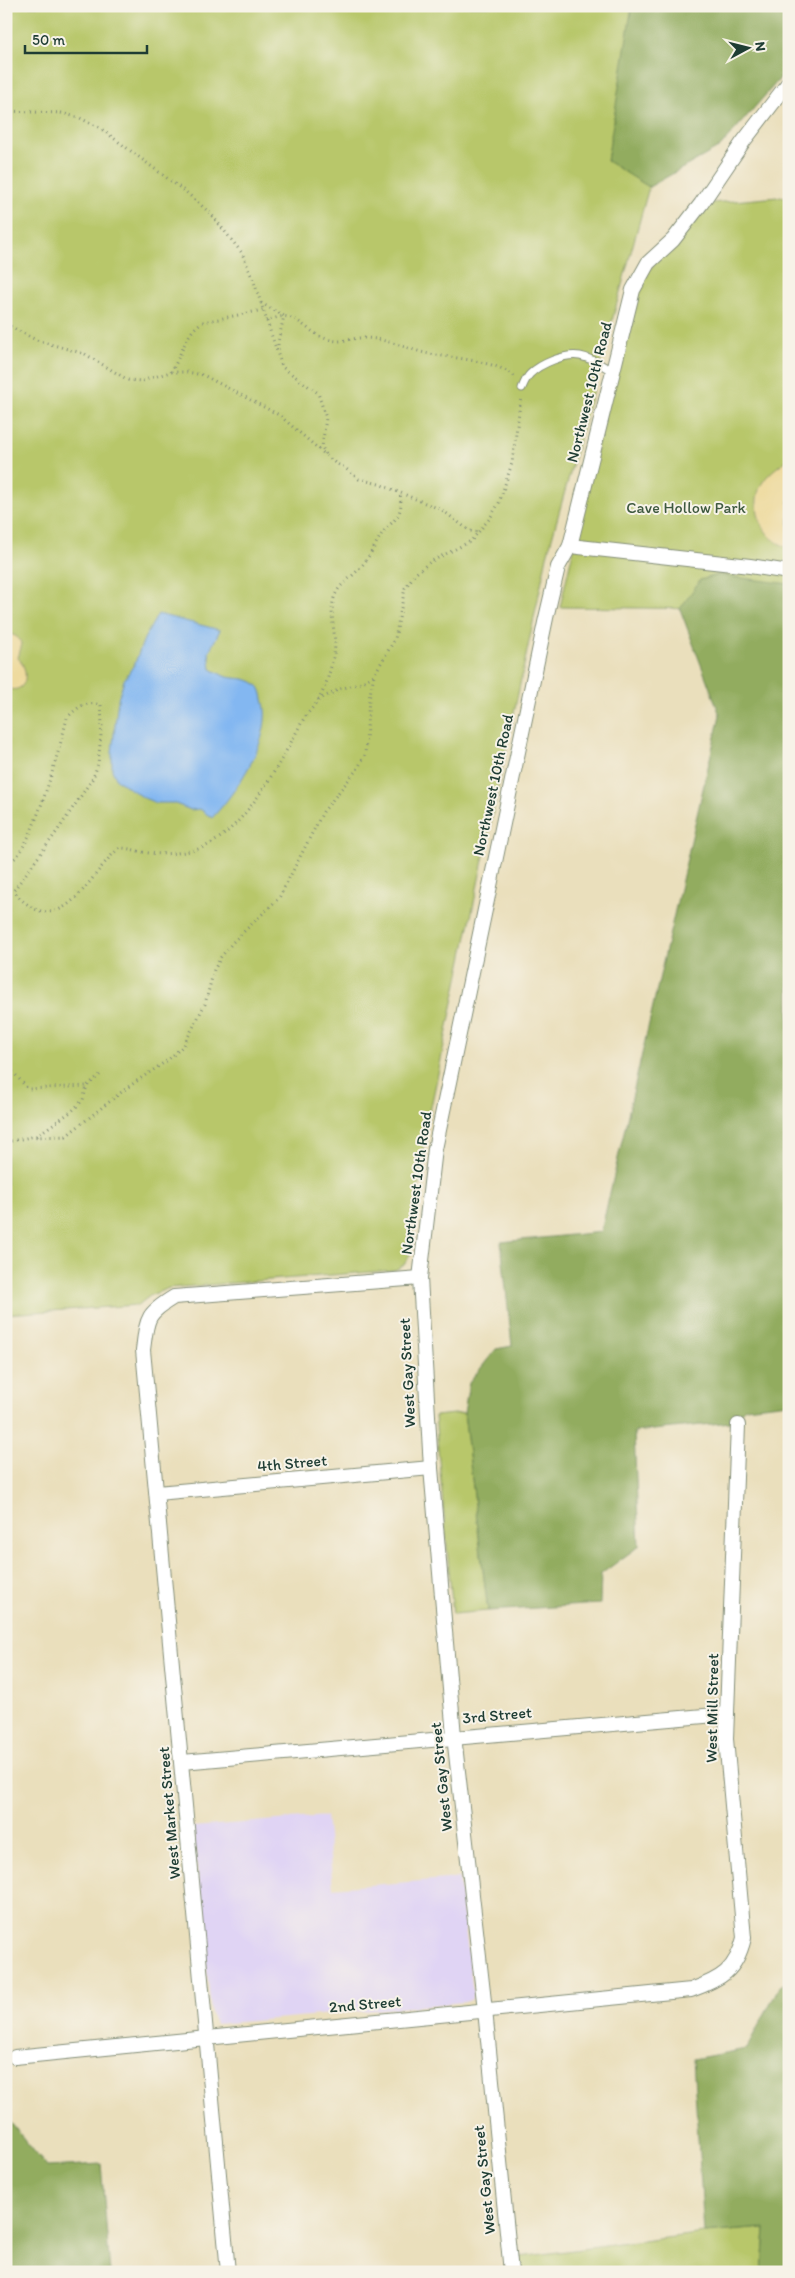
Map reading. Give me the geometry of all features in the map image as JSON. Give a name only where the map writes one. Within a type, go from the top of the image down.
[{"type":"street","name":"Northwest 10th Road","points":[[420,1278],[436,1149],[546,618],[558,567],[570,546],[633,290],[648,264],[673,240],[701,204],[743,142],[789,82]]},
{"type":"street","points":[[570,546],[789,572]]},
{"type":"street","name":"West Market Street","points":[[228,2272],[144,1350],[146,1326],[153,1310],[174,1297],[420,1278]]},
{"type":"street","name":"West Gay Street","points":[[420,1278],[431,1468],[454,1736],[485,2010],[511,2272]]},
{"type":"street","name":"West Mill Street","points":[[716,1981],[731,1967],[740,1955],[744,1938],[726,1739],[738,1425]]},
{"type":"street","name":"4th Street","points":[[157,1493],[431,1468]]},
{"type":"street","name":"3rd Street","points":[[182,1762],[454,1736],[727,1714]]},
{"type":"street","name":"2nd Street","points":[[16,2057],[207,2036],[691,1990],[716,1981]]},
{"type":"lane","points":[[522,388],[528,376],[538,367],[578,355],[588,358],[612,371]]},
{"type":"path","points":[[6,111],[61,114],[80,118],[100,128],[187,193],[211,214],[242,252],[282,367],[318,393],[326,418],[322,447],[326,456]]},
{"type":"path","points":[[6,1142],[36,1136],[66,1136],[128,1087],[168,1060],[184,1045],[205,1004],[214,970],[221,957],[233,942],[279,898],[323,812],[358,768],[365,755],[374,675],[395,639],[405,588],[415,574],[430,562],[471,541],[479,532],[499,503],[512,463],[522,388],[514,376],[506,370],[453,356],[426,353],[375,340],[361,338],[334,341],[318,337],[290,317],[284,316],[260,302]]},
{"type":"path","points":[[170,372],[179,360],[194,327],[203,322],[263,310]]},
{"type":"path","points":[[266,321],[284,316]]},
{"type":"path","points":[[278,357],[278,342],[284,316]]},
{"type":"path","points":[[6,324],[36,340],[85,354],[128,380],[142,381],[170,372],[187,372],[203,375],[279,415],[326,456],[359,479],[400,492],[442,510],[470,531],[479,532]]},
{"type":"path","points":[[6,864],[16,857],[26,841],[42,800],[67,718],[85,704],[101,706],[102,726],[98,764],[93,778],[73,808],[14,890],[25,904],[38,910],[50,912],[67,905],[87,887],[109,856],[120,848],[163,854],[196,850],[212,843],[227,830],[250,806],[282,760],[303,720],[318,700],[330,670],[336,644],[332,611],[334,598],[340,586],[359,570],[385,530],[399,514],[400,492]]},
{"type":"path","points":[[318,700],[340,689],[361,683],[374,675]]},
{"type":"path","points":[[6,1064],[28,1089],[87,1086]]},
{"type":"path","points":[[36,1136],[72,1111],[83,1100],[87,1086],[102,1073]]},
{"type":"shaded area","points":[[326,1816],[333,1888],[459,1878],[473,1993],[471,1999],[465,2002],[216,2024],[211,2013],[193,1827]]},
{"type":"green space","points":[[6,6],[688,6],[649,187],[547,556],[424,1140],[410,1255],[404,1265],[395,1270],[169,1288],[151,1295],[138,1305],[6,1314]]},
{"type":"green space","points":[[632,6],[789,6],[789,68],[720,147],[649,187],[607,161]]},
{"type":"green space","name":"Cave Hollow Park","points":[[789,196],[789,610],[560,607],[633,290],[701,204]]},
{"type":"green space","points":[[718,575],[789,584],[789,1403],[745,1408],[731,1422],[634,1432],[639,1546],[601,1574],[600,1604],[488,1611],[464,1413],[469,1383],[496,1349],[512,1346],[501,1242],[601,1232],[720,715],[680,609],[700,580]]},
{"type":"green space","points":[[464,1413],[488,1611],[453,1614],[435,1416]]},
{"type":"green space","points":[[789,1980],[789,2272],[762,2272],[765,2228],[704,2233],[693,2059],[746,2049],[779,1987]]},
{"type":"green space","points":[[6,2117],[47,2167],[101,2164],[110,2272],[6,2272]]},
{"type":"green space","points":[[765,2228],[762,2272],[521,2272],[520,2257],[704,2233]]},
{"type":"sand","points":[[789,459],[789,547],[772,539],[766,532],[758,514],[757,504],[758,494],[763,481],[773,470]]},
{"type":"sand","points":[[6,634],[16,636],[22,644],[18,658],[24,669],[25,680],[19,688],[6,688]]},
{"type":"water","points":[[158,614],[220,630],[209,652],[211,669],[224,676],[253,682],[262,693],[265,714],[264,729],[259,746],[242,778],[212,818],[200,809],[191,810],[173,803],[156,803],[144,798],[117,780],[112,770],[112,752],[118,699],[124,680],[135,663],[144,639]]}]
